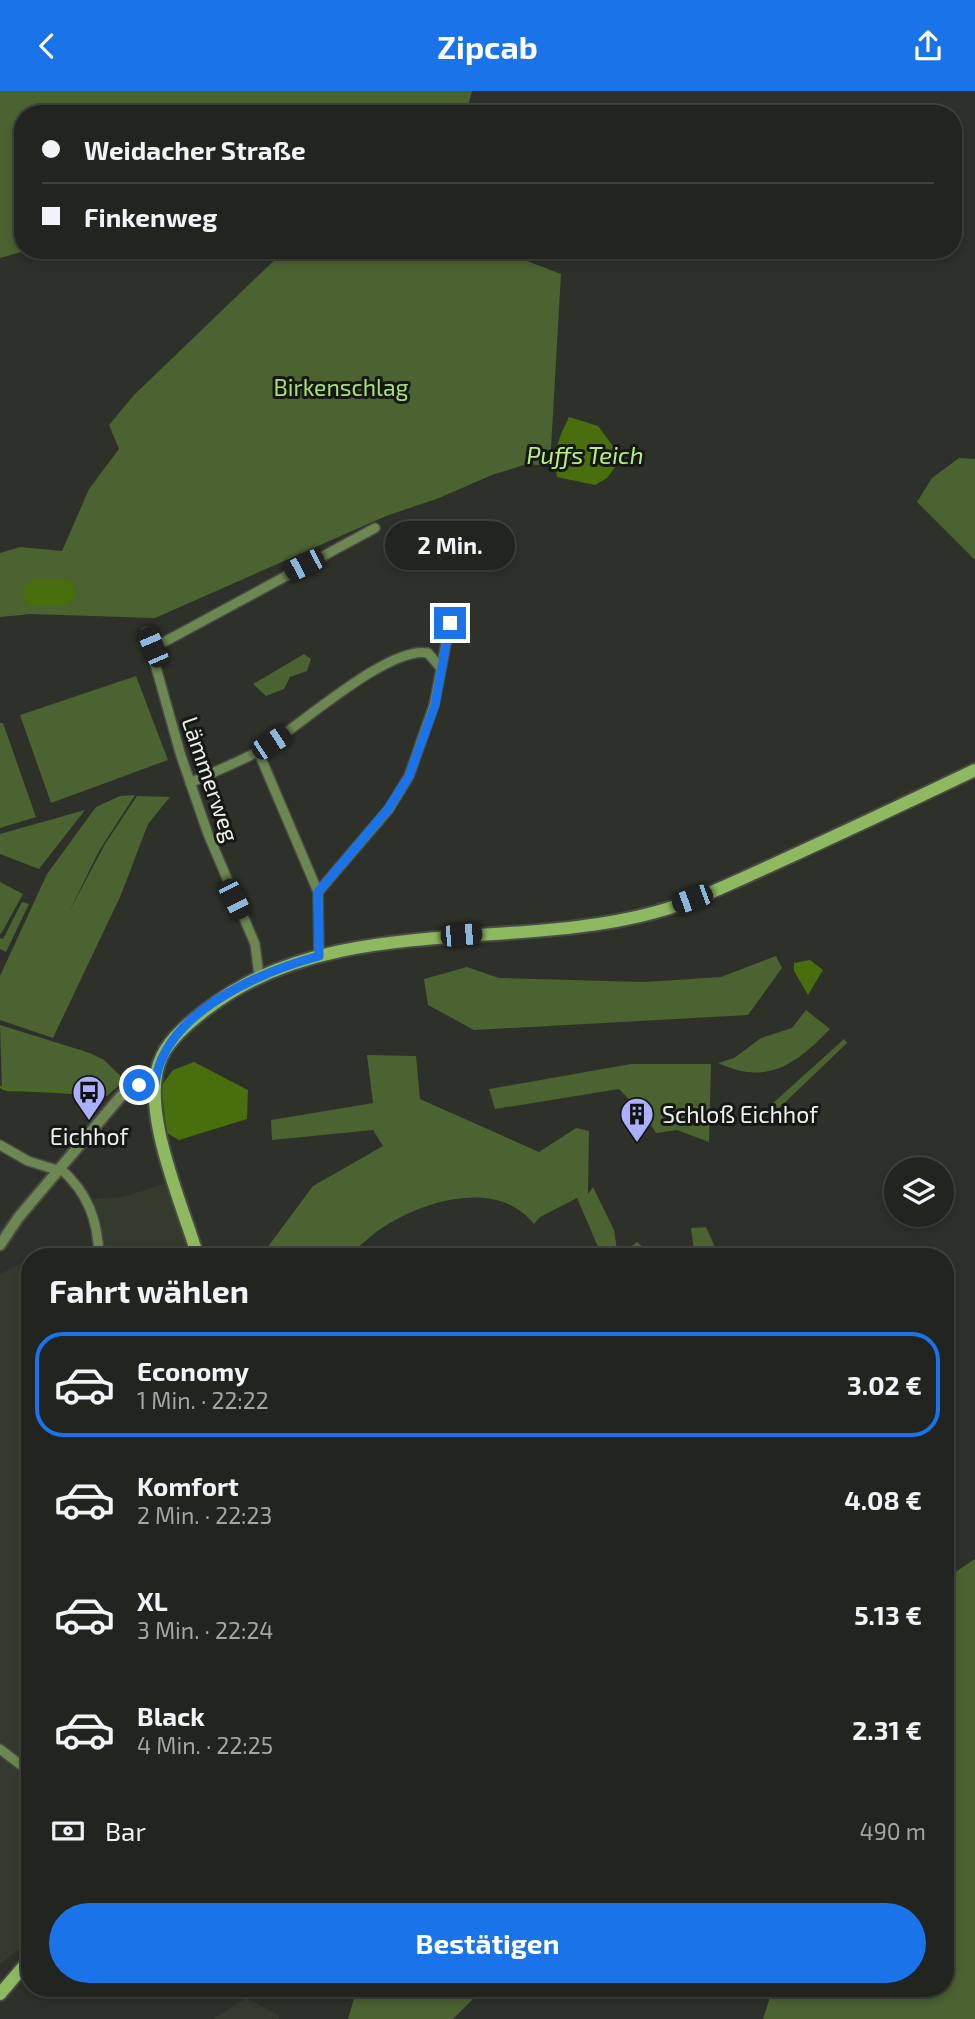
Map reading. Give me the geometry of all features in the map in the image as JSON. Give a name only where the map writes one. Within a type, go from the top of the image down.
[{"type":"main road","points":[[195,1248],[155,1110],[155,1084],[161,1058],[181,1032],[212,1005],[259,975],[319,956],[461,935],[580,926],[658,912],[806,850],[975,770]]},
{"type":"main road","points":[[2,1988],[21,1968]]},
{"type":"street","points":[[153,647],[375,528]]},
{"type":"street","points":[[318,892],[400,794],[424,740],[435,705],[450,623]]},
{"type":"street","name":"Lämmerweg","points":[[146,632],[153,647],[160,682],[190,783],[222,869],[256,944],[259,975]]},
{"type":"street","points":[[190,783],[258,751],[367,675],[405,655],[429,653],[438,661],[440,669]]},
{"type":"street","points":[[258,751],[318,892],[319,956]]},
{"type":"street","points":[[0,1245],[59,1169],[121,1096],[139,1085],[155,1084]]},
{"type":"street","points":[[0,1145],[28,1161],[59,1169],[80,1189],[91,1206],[97,1225],[98,1248]]},
{"type":"street","points":[[0,1749],[21,1765]]},
{"type":"shaded area","points":[[170,1182],[189,1248],[103,1248],[102,1225],[93,1199],[123,1197]]},
{"type":"shaded area","points":[[21,1264],[21,1947],[0,1964],[0,1274]]},
{"type":"shaded area","points":[[246,1998],[280,2016],[279,2019],[213,2019]]},
{"type":"green space","points":[[0,91],[472,91],[468,105],[14,105],[14,254],[0,258]]},
{"type":"green space","name":"Birkenschlag","points":[[276,259],[522,259],[561,274],[550,466],[527,464],[492,475],[439,498],[386,516],[155,618],[31,614],[0,617],[0,553],[20,547],[62,551],[89,489],[119,449],[109,425],[134,395]]},
{"type":"green space","points":[[959,458],[975,459],[975,560],[917,502],[932,478]]},
{"type":"green space","points":[[304,654],[311,659],[307,671],[290,677],[284,689],[266,696],[253,684]]},
{"type":"green space","points":[[136,676],[168,760],[51,803],[20,715]]},
{"type":"green space","points":[[0,723],[3,723],[36,817],[0,828]]},
{"type":"green space","points":[[135,795],[99,851],[69,912],[105,844],[137,796],[170,797],[148,824],[121,895],[53,1038],[0,1020],[0,976],[47,874],[96,807],[120,796]]},
{"type":"green space","points":[[85,810],[39,869],[0,854],[0,834]]},
{"type":"green space","points":[[0,882],[23,894],[1,934],[0,933]]},
{"type":"green space","points":[[22,902],[29,904],[6,952],[0,949],[0,938],[3,939]]},
{"type":"green space","points":[[776,956],[782,968],[748,1015],[474,1030],[428,1005],[424,979],[467,967],[499,978],[644,982],[721,977]]},
{"type":"green space","points":[[806,1010],[830,1029],[793,1061],[766,1072],[736,1070],[718,1063],[734,1058],[761,1038],[792,1028]]},
{"type":"green space","points":[[0,1025],[90,1053],[104,1060],[125,1080],[107,1096],[2,1090]]},
{"type":"green space","points":[[844,1039],[847,1043],[777,1110],[771,1105]]},
{"type":"green space","points":[[367,1055],[416,1056],[420,1099],[539,1152],[576,1128],[589,1131],[588,1194],[593,1187],[614,1230],[617,1248],[599,1248],[577,1198],[540,1217],[534,1224],[519,1210],[501,1201],[460,1198],[439,1202],[399,1218],[356,1248],[267,1248],[313,1186],[383,1146],[373,1130],[272,1140],[271,1120],[373,1103]]},
{"type":"green space","points":[[631,1064],[711,1064],[709,1142],[677,1130],[656,1133],[646,1117],[619,1089],[495,1109],[489,1089]]},
{"type":"green space","points":[[706,1227],[715,1248],[694,1248],[691,1228]]},
{"type":"green space","points":[[637,1242],[644,1248],[629,1248]]},
{"type":"green space","points":[[975,1559],[975,2019],[763,2019],[770,1997],[954,1997],[954,1573]]},
{"type":"green space","points":[[354,1997],[475,1997],[453,2019],[348,2019]]},
{"type":"water","name":"Puffs Teich","points":[[569,417],[598,426],[622,458],[607,478],[595,485],[557,477],[557,446]]},
{"type":"water","points":[[32,580],[66,580],[73,583],[75,596],[66,606],[30,606],[23,599],[23,586]]},
{"type":"water","points":[[810,960],[823,970],[808,995],[794,971],[794,963]]},
{"type":"water","points":[[194,1062],[248,1090],[247,1119],[179,1140],[167,1133],[161,1086],[173,1070]]},
{"type":"waterway","points":[[0,1087],[8,1090],[97,1091]]},
{"type":"place","name":"Eichhof","points":[[89,1122]]},
{"type":"place","name":"Schloß Eichhof","points":[[637,1144]]},
{"type":"route","points":[[139,1085],[155,1084],[156,1072],[167,1048],[197,1017],[234,989],[265,972],[319,956],[318,892],[323,890],[400,794],[409,776],[435,705],[450,623]]}]
